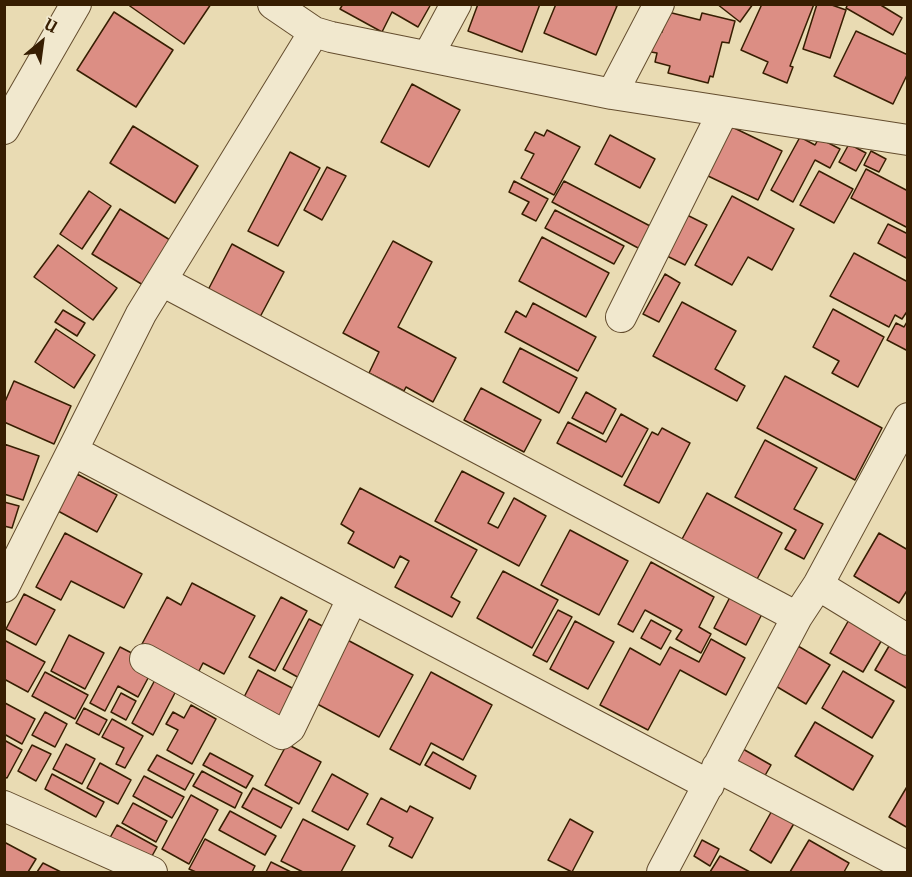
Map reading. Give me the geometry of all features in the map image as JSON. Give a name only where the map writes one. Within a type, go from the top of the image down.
[{"type":"street","points":[[4,129],[76,4]]},
{"type":"street","points":[[273,4],[314,32],[612,94],[908,140]]},
{"type":"street","points":[[428,56],[456,4]]},
{"type":"street","points":[[612,94],[659,4]]},
{"type":"street","points":[[4,587],[141,314],[314,32]]},
{"type":"street","points":[[621,317],[723,112]]},
{"type":"street","points":[[162,281],[797,617]]},
{"type":"street","points":[[662,873],[797,617],[818,585],[908,418]]},
{"type":"street","points":[[73,451],[352,599],[713,776],[908,867]]},
{"type":"street","points":[[818,585],[908,640]]},
{"type":"street","points":[[145,659],[282,734],[290,728],[352,599]]},
{"type":"street","points":[[4,806],[152,873]]},
{"type":"building","points":[[127,4],[211,4],[184,44]]},
{"type":"building","points":[[343,4],[431,4],[418,27],[392,12],[382,32],[340,9]]},
{"type":"building","points":[[478,4],[540,4],[522,52],[468,31]]},
{"type":"building","points":[[556,4],[612,4],[617,6],[596,55],[544,33]]},
{"type":"building","points":[[717,4],[753,4],[740,22]]},
{"type":"building","points":[[762,4],[814,4],[790,66],[793,67],[787,83],[763,73],[768,62],[741,50]]},
{"type":"building","points":[[817,4],[829,4],[846,10],[830,58],[803,49]]},
{"type":"building","points":[[848,4],[879,4],[902,18],[893,35],[846,8]]},
{"type":"building","points":[[114,12],[173,50],[136,107],[77,70]]},
{"type":"building","points":[[668,12],[700,20],[702,13],[735,21],[729,43],[722,42],[713,77],[710,76],[708,83],[668,73],[670,66],[655,62],[657,53],[651,52],[656,30],[662,32]]},
{"type":"building","points":[[856,31],[908,55],[908,73],[893,104],[834,76]]},
{"type":"building","points":[[412,84],[460,110],[429,167],[381,142]]},
{"type":"building","points":[[133,126],[198,166],[175,203],[110,163]]},
{"type":"building","points":[[730,126],[782,151],[758,200],[706,175]]},
{"type":"building","points":[[547,130],[580,147],[554,195],[521,178],[534,154],[525,150],[535,132],[544,136]]},
{"type":"building","points":[[610,135],[655,159],[640,188],[595,164]]},
{"type":"building","points":[[800,137],[815,145],[819,138],[840,149],[830,168],[815,160],[793,202],[771,190]]},
{"type":"building","points":[[849,144],[866,153],[856,171],[839,162]]},
{"type":"building","points":[[871,151],[886,159],[879,172],[864,165]]},
{"type":"building","points":[[290,152],[320,168],[278,246],[248,231]]},
{"type":"building","points":[[327,167],[346,176],[322,220],[304,210]]},
{"type":"building","points":[[866,169],[908,191],[908,228],[851,198]]},
{"type":"building","points":[[819,171],[853,189],[834,223],[800,205]]},
{"type":"building","points":[[514,181],[548,199],[536,221],[522,214],[529,202],[509,192]]},
{"type":"building","points":[[564,181],[652,227],[640,249],[552,202]]},
{"type":"building","points":[[89,191],[111,206],[82,249],[60,234]]},
{"type":"building","points":[[732,196],[794,229],[772,270],[748,257],[732,285],[695,265]]},
{"type":"building","points":[[120,209],[170,240],[143,285],[92,254]]},
{"type":"building","points":[[555,210],[624,246],[614,264],[545,228]]},
{"type":"building","points":[[687,215],[707,225],[685,265],[665,255]]},
{"type":"building","points":[[888,224],[908,234],[908,259],[878,243]]},
{"type":"building","points":[[542,237],[609,273],[586,317],[519,281]]},
{"type":"building","points":[[393,241],[432,262],[398,327],[456,358],[433,402],[406,387],[404,391],[369,373],[379,352],[343,333]]},
{"type":"building","points":[[232,244],[284,272],[260,317],[208,290]]},
{"type":"building","points":[[58,245],[117,288],[93,320],[34,277]]},
{"type":"building","points":[[854,253],[908,282],[908,310],[902,319],[895,315],[889,327],[830,296]]},
{"type":"building","points":[[665,274],[680,283],[659,322],[643,314]]},
{"type":"building","points":[[682,302],[736,331],[715,369],[745,386],[737,401],[653,356]]},
{"type":"building","points":[[533,303],[596,337],[578,371],[505,332],[516,311],[526,317]]},
{"type":"building","points":[[833,309],[884,337],[858,387],[832,373],[839,361],[813,347]]},
{"type":"building","points":[[63,310],[85,323],[77,336],[55,322]]},
{"type":"building","points":[[908,320],[908,351],[887,340],[896,323],[904,327]]},
{"type":"building","points":[[56,329],[95,355],[74,388],[35,362]]},
{"type":"building","points":[[520,348],[577,378],[559,413],[503,382]]},
{"type":"building","points":[[785,376],[882,428],[855,480],[757,428]]},
{"type":"building","points":[[14,381],[71,406],[54,444],[4,422],[4,404]]},
{"type":"building","points":[[481,388],[541,420],[524,452],[464,420]]},
{"type":"building","points":[[586,392],[616,409],[603,434],[572,418]]},
{"type":"building","points":[[621,414],[648,429],[622,477],[557,443],[568,422],[606,442]]},
{"type":"building","points":[[662,428],[690,443],[659,503],[624,485],[652,432],[658,435]]},
{"type":"building","points":[[765,440],[817,468],[794,509],[823,524],[804,559],[785,549],[796,530],[735,497]]},
{"type":"building","points":[[4,444],[39,456],[23,500],[4,494]]},
{"type":"building","points":[[462,471],[504,493],[488,523],[498,528],[514,498],[546,516],[519,566],[435,521]]},
{"type":"building","points":[[77,474],[117,495],[97,532],[58,511]]},
{"type":"building","points":[[360,488],[477,550],[451,597],[460,602],[452,617],[395,587],[409,561],[400,556],[394,568],[348,543],[354,532],[341,524]]},
{"type":"building","points":[[707,493],[782,533],[756,581],[681,541]]},
{"type":"building","points":[[4,502],[19,506],[12,528],[4,526]]},
{"type":"building","points":[[570,530],[628,561],[599,615],[541,585]]},
{"type":"building","points":[[65,533],[142,574],[124,608],[71,581],[61,600],[36,587]]},
{"type":"building","points":[[879,533],[908,550],[908,589],[899,603],[854,576]]},
{"type":"building","points":[[651,562],[714,597],[699,627],[711,634],[701,653],[676,639],[682,630],[645,610],[633,632],[618,624]]},
{"type":"building","points":[[503,571],[558,600],[532,648],[477,618]]},
{"type":"building","points":[[192,583],[255,616],[224,674],[203,663],[196,677],[142,644],[167,597],[181,605]]},
{"type":"building","points":[[24,594],[55,610],[36,645],[6,629]]},
{"type":"building","points":[[281,597],[307,611],[275,671],[249,657]]},
{"type":"building","points":[[730,597],[762,614],[746,645],[714,628]]},
{"type":"building","points":[[558,610],[572,617],[547,662],[533,655]]},
{"type":"building","points":[[850,618],[883,638],[863,672],[830,653]]},
{"type":"building","points":[[309,619],[330,630],[303,680],[283,669]]},
{"type":"building","points":[[651,620],[671,631],[661,649],[641,638]]},
{"type":"building","points":[[575,621],[614,642],[588,689],[550,669]]},
{"type":"building","points":[[69,635],[104,653],[85,689],[51,671]]},
{"type":"building","points":[[340,636],[413,675],[379,737],[306,698]]},
{"type":"building","points":[[711,639],[745,658],[726,695],[680,670],[648,730],[600,705],[630,648],[660,665],[670,647],[699,662]]},
{"type":"building","points":[[4,640],[45,662],[28,692],[4,679]]},
{"type":"building","points":[[892,641],[908,651],[908,689],[875,670]]},
{"type":"building","points":[[798,646],[830,665],[806,704],[774,685]]},
{"type":"building","points":[[120,647],[155,665],[138,697],[118,686],[105,711],[90,703]]},
{"type":"building","points":[[258,670],[294,689],[278,720],[242,701]]},
{"type":"building","points":[[843,671],[894,701],[872,738],[822,708]]},
{"type":"building","points":[[45,672],[88,695],[75,719],[32,696]]},
{"type":"building","points":[[431,672],[492,705],[463,760],[431,743],[420,765],[390,749]]},
{"type":"building","points":[[156,678],[177,689],[153,735],[132,723]]},
{"type":"building","points":[[121,693],[136,701],[126,720],[111,712]]},
{"type":"building","points":[[5,703],[35,719],[22,744],[4,734]]},
{"type":"building","points":[[191,705],[216,719],[192,764],[167,750],[178,730],[166,724],[173,712],[184,718]]},
{"type":"building","points":[[84,708],[107,720],[99,735],[76,723]]},
{"type":"building","points":[[45,712],[67,724],[55,747],[32,735]]},
{"type":"building","points":[[112,719],[143,736],[125,768],[116,764],[124,748],[102,737]]},
{"type":"building","points":[[815,722],[873,756],[853,790],[795,756]]},
{"type":"building","points":[[4,740],[22,750],[7,778],[4,777]]},
{"type":"building","points":[[66,744],[95,759],[82,784],[53,769]]},
{"type":"building","points":[[287,744],[321,762],[299,804],[265,785]]},
{"type":"building","points":[[32,745],[51,754],[36,781],[18,771]]},
{"type":"building","points":[[743,749],[771,765],[763,779],[735,763]]},
{"type":"building","points":[[433,752],[476,776],[470,789],[425,765]]},
{"type":"building","points":[[210,753],[253,776],[246,788],[203,765]]},
{"type":"building","points":[[157,755],[194,774],[185,790],[148,770]]},
{"type":"building","points":[[100,763],[131,780],[118,804],[87,788]]},
{"type":"building","points":[[202,771],[242,793],[235,808],[193,786]]},
{"type":"building","points":[[52,774],[104,802],[96,817],[45,789]]},
{"type":"building","points":[[332,774],[368,794],[348,830],[312,811]]},
{"type":"building","points":[[144,776],[184,797],[172,818],[133,796]]},
{"type":"building","points":[[908,785],[908,828],[889,817]]},
{"type":"building","points":[[253,788],[292,808],[281,828],[242,807]]},
{"type":"building","points":[[191,795],[218,810],[189,864],[162,849]]},
{"type":"building","points":[[381,798],[407,812],[410,806],[433,818],[412,858],[389,846],[393,838],[367,824]]},
{"type":"building","points":[[133,803],[167,821],[156,842],[122,823]]},
{"type":"building","points":[[774,807],[796,820],[771,863],[750,850]]},
{"type":"building","points":[[230,811],[276,836],[265,855],[219,830]]},
{"type":"building","points":[[303,819],[355,846],[341,872],[303,872],[281,861]]},
{"type":"building","points":[[570,819],[593,832],[572,872],[548,860]]},
{"type":"building","points":[[117,825],[157,847],[147,865],[107,843]]},
{"type":"building","points":[[205,839],[255,866],[252,872],[196,872],[189,869]]},
{"type":"building","points":[[702,840],[719,849],[710,866],[694,856]]},
{"type":"building","points":[[809,840],[849,863],[844,872],[790,872]]},
{"type":"building","points":[[4,842],[36,859],[28,872],[4,872]]},
{"type":"building","points":[[720,856],[750,872],[710,872]]},
{"type":"building","points":[[271,862],[291,872],[266,872]]},
{"type":"building","points":[[43,863],[61,872],[37,872]]}]
